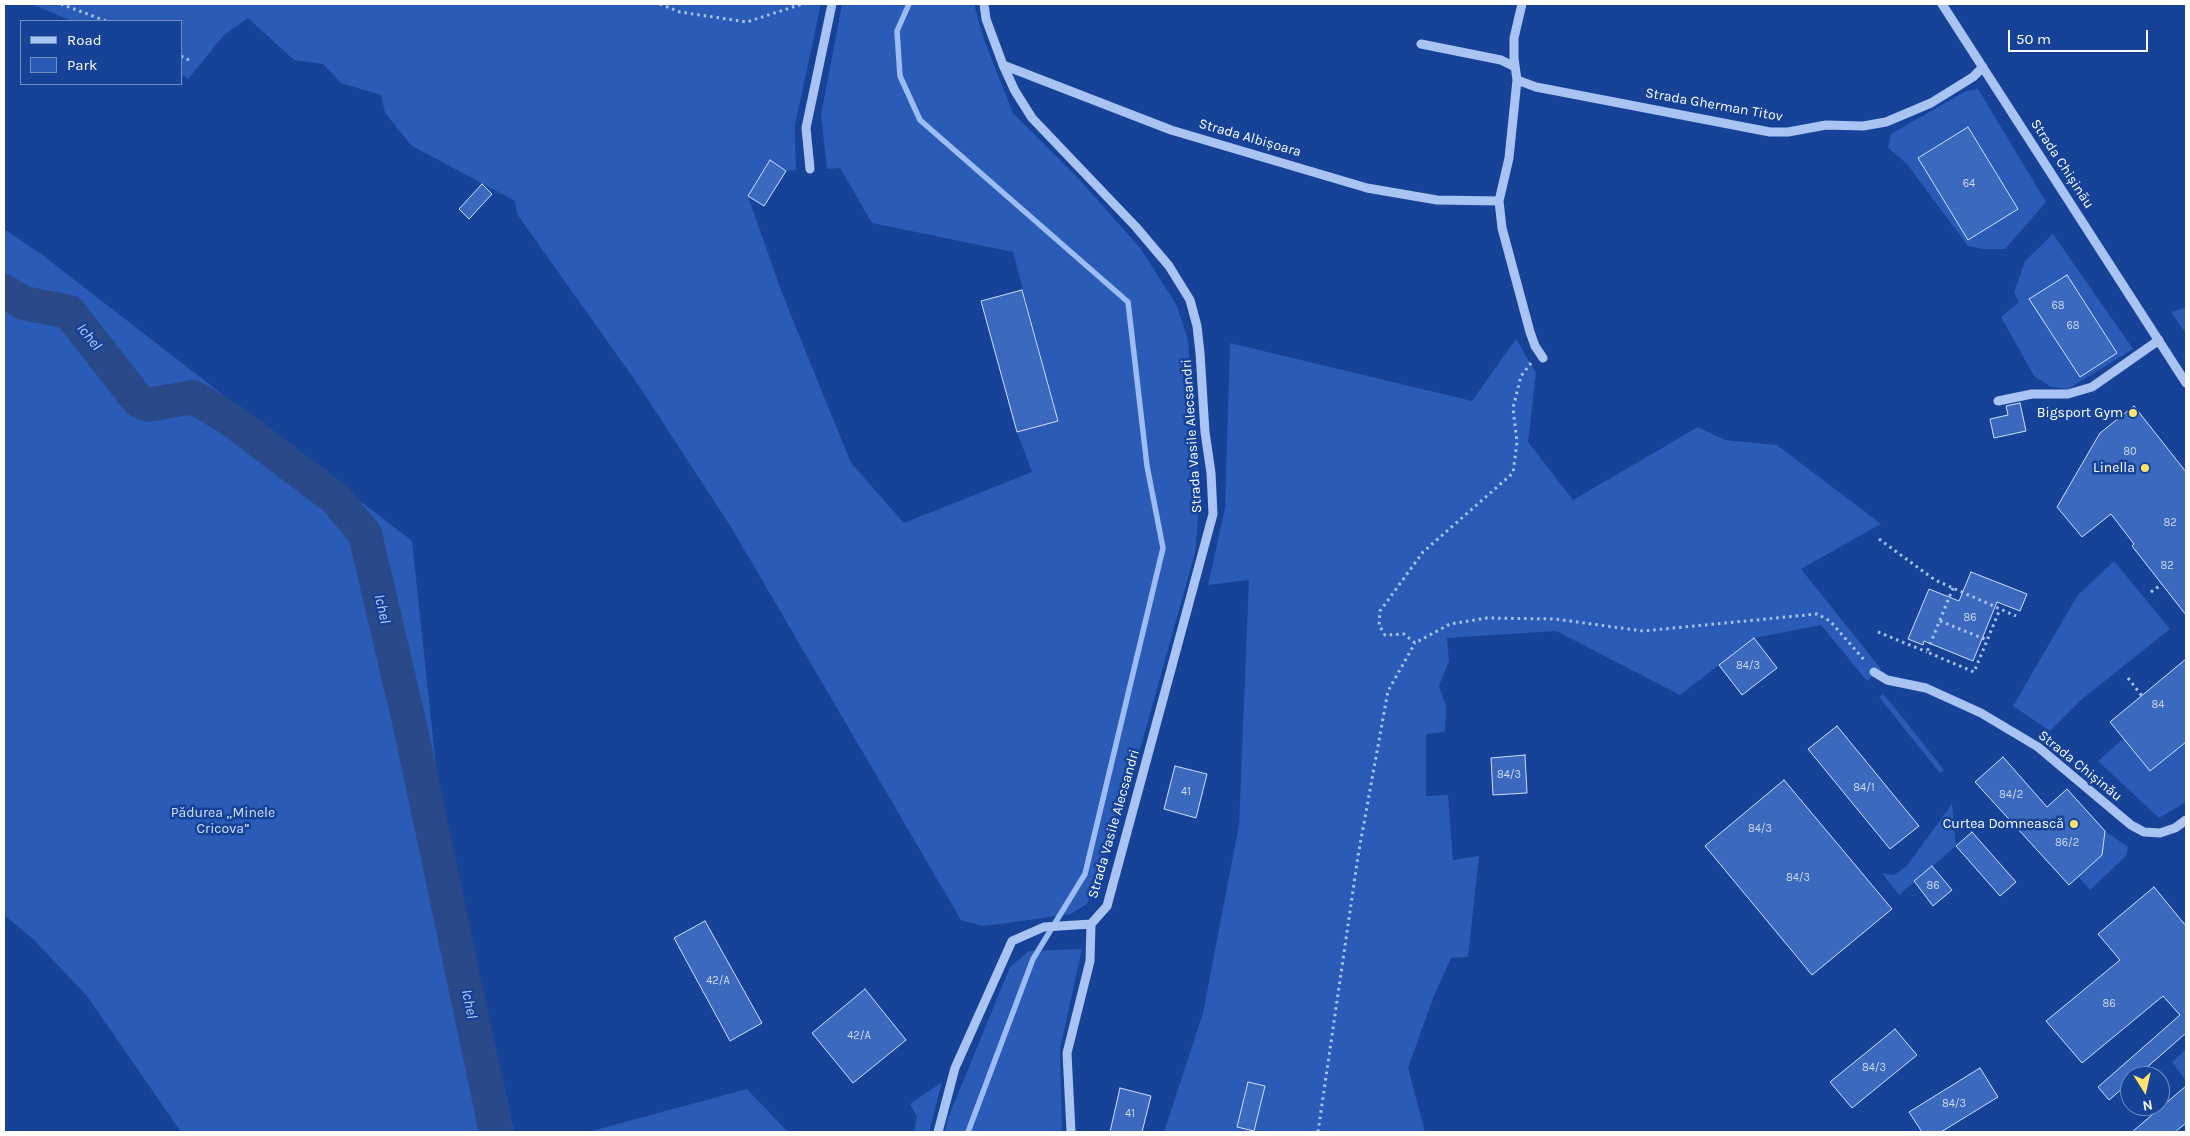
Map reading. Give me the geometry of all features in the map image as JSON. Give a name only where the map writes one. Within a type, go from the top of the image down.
[{"type":"street","points":[[810,169],[806,128],[832,4]]},
{"type":"street","name":"Strada Vasile Alecsandri","points":[[984,4],[986,19],[1015,91],[1032,118],[1136,226],[1169,266],[1190,300],[1200,353],[1213,514],[1107,906],[1091,924]]},
{"type":"street","points":[[1522,4],[1514,38],[1517,80],[1509,158],[1499,200],[1502,228],[1530,332],[1541,354]]},
{"type":"street","name":"Strada Chișinău","points":[[1942,4],[2186,383]]},
{"type":"street","points":[[1422,44],[1501,60],[1516,67]]},
{"type":"street","name":"Strada Albișoara","points":[[1003,65],[1171,130],[1367,188],[1437,200],[1499,200]]},
{"type":"street","name":"Strada Gherman Titov","points":[[1517,80],[1536,87],[1770,132],[1788,132],[1826,125],[1863,126],[1886,122],[1931,103],[1973,77],[1983,67]]},
{"type":"street","points":[[1998,401],[2032,394],[2068,394],[2092,387],[2159,340]]},
{"type":"street","name":"Strada Chișinău","points":[[1874,672],[1887,680],[1926,688],[1981,713],[2038,747],[2131,825],[2144,832],[2160,833],[2175,828],[2186,820]]},
{"type":"street","points":[[938,1132],[955,1068],[1012,941],[1044,927],[1091,924],[1090,961],[1067,1053],[1071,1132]]},
{"type":"path","points":[[61,4],[103,20]]},
{"type":"path","points":[[660,4],[680,12],[747,22],[802,4]]},
{"type":"path","points":[[182,56],[189,60]]},
{"type":"path","points":[[1415,643],[1404,634],[1385,635],[1379,625],[1380,611],[1423,552],[1513,473],[1517,442],[1513,408],[1521,376],[1541,354]]},
{"type":"path","points":[[1880,539],[1935,580],[2016,616]]},
{"type":"path","points":[[2151,592],[2162,584]]},
{"type":"path","points":[[1927,652],[1954,588]]},
{"type":"path","points":[[1878,632],[1974,672],[2000,608]]},
{"type":"path","points":[[1318,1132],[1358,856],[1388,691],[1415,643],[1450,624],[1487,618],[1555,619],[1643,631],[1817,614],[1830,621],[1874,672]]},
{"type":"path","points":[[1940,621],[1987,640]]},
{"type":"path","points":[[2128,678],[2142,696]]},
{"type":"green space","points":[[32,4],[821,4],[795,125],[796,170],[787,171],[770,160],[748,196],[782,293],[851,463],[904,523],[1032,472],[1017,432],[1058,421],[1013,252],[872,223],[840,168],[827,169],[821,115],[842,4],[974,4],[984,40],[1013,113],[1078,178],[1141,249],[1177,306],[1188,340],[1200,496],[1195,553],[1121,817],[1087,904],[1071,914],[1000,924],[982,926],[961,920],[731,527],[639,386],[517,214],[515,201],[412,146],[385,113],[381,95],[341,83],[323,64],[294,60],[248,18],[224,35],[188,79],[182,75],[182,20],[70,20]]},
{"type":"green space","points":[[1978,89],[2046,202],[2005,249],[1983,249],[1968,246],[1907,164],[1888,148],[1891,134],[1966,91]]},
{"type":"green space","name":"Pădurea „Minele Cricova”","points":[[4,229],[41,254],[412,541],[438,785],[514,1132],[181,1132],[87,996],[34,940],[4,915]]},
{"type":"green space","points":[[2053,234],[2133,349],[2068,389],[2051,387],[2034,376],[2001,317],[2019,302],[2014,293],[2025,261]]},
{"type":"green space","points":[[2186,307],[2186,334],[2171,312]]},
{"type":"green space","points":[[1516,339],[1536,373],[1528,442],[1573,500],[1698,427],[1725,440],[1777,445],[1881,524],[1801,569],[1881,669],[1867,681],[1821,625],[1754,638],[1680,695],[1556,631],[1447,638],[1449,661],[1439,686],[1446,707],[1445,732],[1426,734],[1426,796],[1448,795],[1453,860],[1479,856],[1468,957],[1451,958],[1433,998],[1408,1068],[1425,1132],[1164,1132],[1203,1013],[1239,825],[1249,580],[1208,585],[1225,508],[1230,343],[1472,401]]},
{"type":"green space","points":[[2114,561],[2170,629],[2081,700],[2050,731],[2013,706],[2077,596]]},
{"type":"green space","points":[[1883,694],[1944,770],[1940,773],[1879,697]]},
{"type":"green space","points":[[2123,739],[2150,771],[2186,742],[2186,802],[2159,818],[2098,761]]},
{"type":"green space","points":[[1952,804],[1956,846],[1899,895],[1882,873],[1894,875],[1906,867]]},
{"type":"green space","points":[[2105,831],[2128,847],[2126,856],[2090,890],[2078,876],[2102,855]]},
{"type":"green space","points":[[1082,949],[1060,1049],[1062,1132],[945,1132],[948,1118],[1010,967],[1029,951]]},
{"type":"green space","points":[[2186,1049],[2186,1081],[2172,1062]]},
{"type":"green space","points":[[942,1082],[929,1132],[914,1132],[917,1117],[910,1104]]},
{"type":"green space","points":[[747,1089],[788,1132],[588,1132]]},
{"type":"building","points":[[1968,127],[2018,209],[1968,240],[1918,158]]},
{"type":"building","points":[[770,160],[786,171],[764,206],[748,196]]},
{"type":"building","points":[[482,184],[492,194],[469,219],[459,209]]},
{"type":"building","points":[[2067,275],[2117,353],[2080,377],[2029,299]]},
{"type":"building","points":[[1022,290],[1058,421],[1017,432],[981,301]]},
{"type":"building","points":[[2020,403],[2026,431],[1994,438],[1990,419],[2008,415],[2006,406]]},
{"type":"building","points":[[2134,406],[2186,472],[2186,615],[2132,546],[2134,544],[2111,514],[2082,537],[2057,507],[2100,433]]},
{"type":"building","points":[[1971,572],[2027,594],[2020,611],[1997,602],[1973,661],[1924,641],[1923,645],[1908,639],[1929,589],[1959,601]]},
{"type":"building","points":[[1754,638],[1777,668],[1742,695],[1719,665]]},
{"type":"building","points":[[2186,659],[2186,742],[2150,771],[2110,722]]},
{"type":"building","points":[[1837,726],[1919,826],[1890,849],[1808,749]]},
{"type":"building","points":[[1525,755],[1527,793],[1493,795],[1491,758]]},
{"type":"building","points":[[2003,757],[2047,807],[2067,789],[2105,831],[2102,855],[2069,885],[1975,782]]},
{"type":"building","points":[[1175,766],[1207,774],[1196,818],[1164,809]]},
{"type":"building","points":[[1784,780],[1892,909],[1812,975],[1705,846]]},
{"type":"building","points":[[1972,832],[2016,882],[2000,896],[1956,846]]},
{"type":"building","points":[[1932,866],[1952,890],[1933,906],[1914,881]]},
{"type":"building","points":[[2154,887],[2186,926],[2186,1033],[2148,1066],[2122,1066],[2180,1015],[2163,996],[2082,1063],[2046,1021],[2120,960],[2098,934]]},
{"type":"building","points":[[705,921],[762,1023],[730,1041],[674,938]]},
{"type":"building","points":[[865,989],[906,1040],[853,1083],[812,1033]]},
{"type":"building","points":[[1895,1029],[1917,1055],[1852,1108],[1830,1082]]},
{"type":"building","points":[[1980,1068],[1998,1097],[1941,1132],[1922,1132],[1909,1112]]},
{"type":"building","points":[[2120,1068],[2120,1091],[2109,1100],[2098,1087]]},
{"type":"building","points":[[1248,1082],[1265,1086],[1254,1131],[1237,1127]]},
{"type":"building","points":[[2186,1086],[2186,1123],[2175,1132],[2132,1132],[2151,1116],[2170,1116],[2170,1100]]},
{"type":"building","points":[[1120,1088],[1151,1096],[1142,1132],[1110,1132]]},
{"type":"waterway","points":[[909,4],[897,31],[900,76],[920,120],[1128,302],[1147,466],[1163,548],[1085,874],[1033,959],[968,1132]]},
{"type":"waterway","name":"Ichel","points":[[4,291],[24,303],[69,312],[138,400],[148,405],[193,397],[230,419],[336,499],[365,534],[411,730],[496,1132]]},
{"type":"place","name":"Bigsport Gym","points":[[2133,413]]},
{"type":"place","name":"Linella","points":[[2145,468]]},
{"type":"place","name":"Curtea Domnească","points":[[2074,824]]}]
